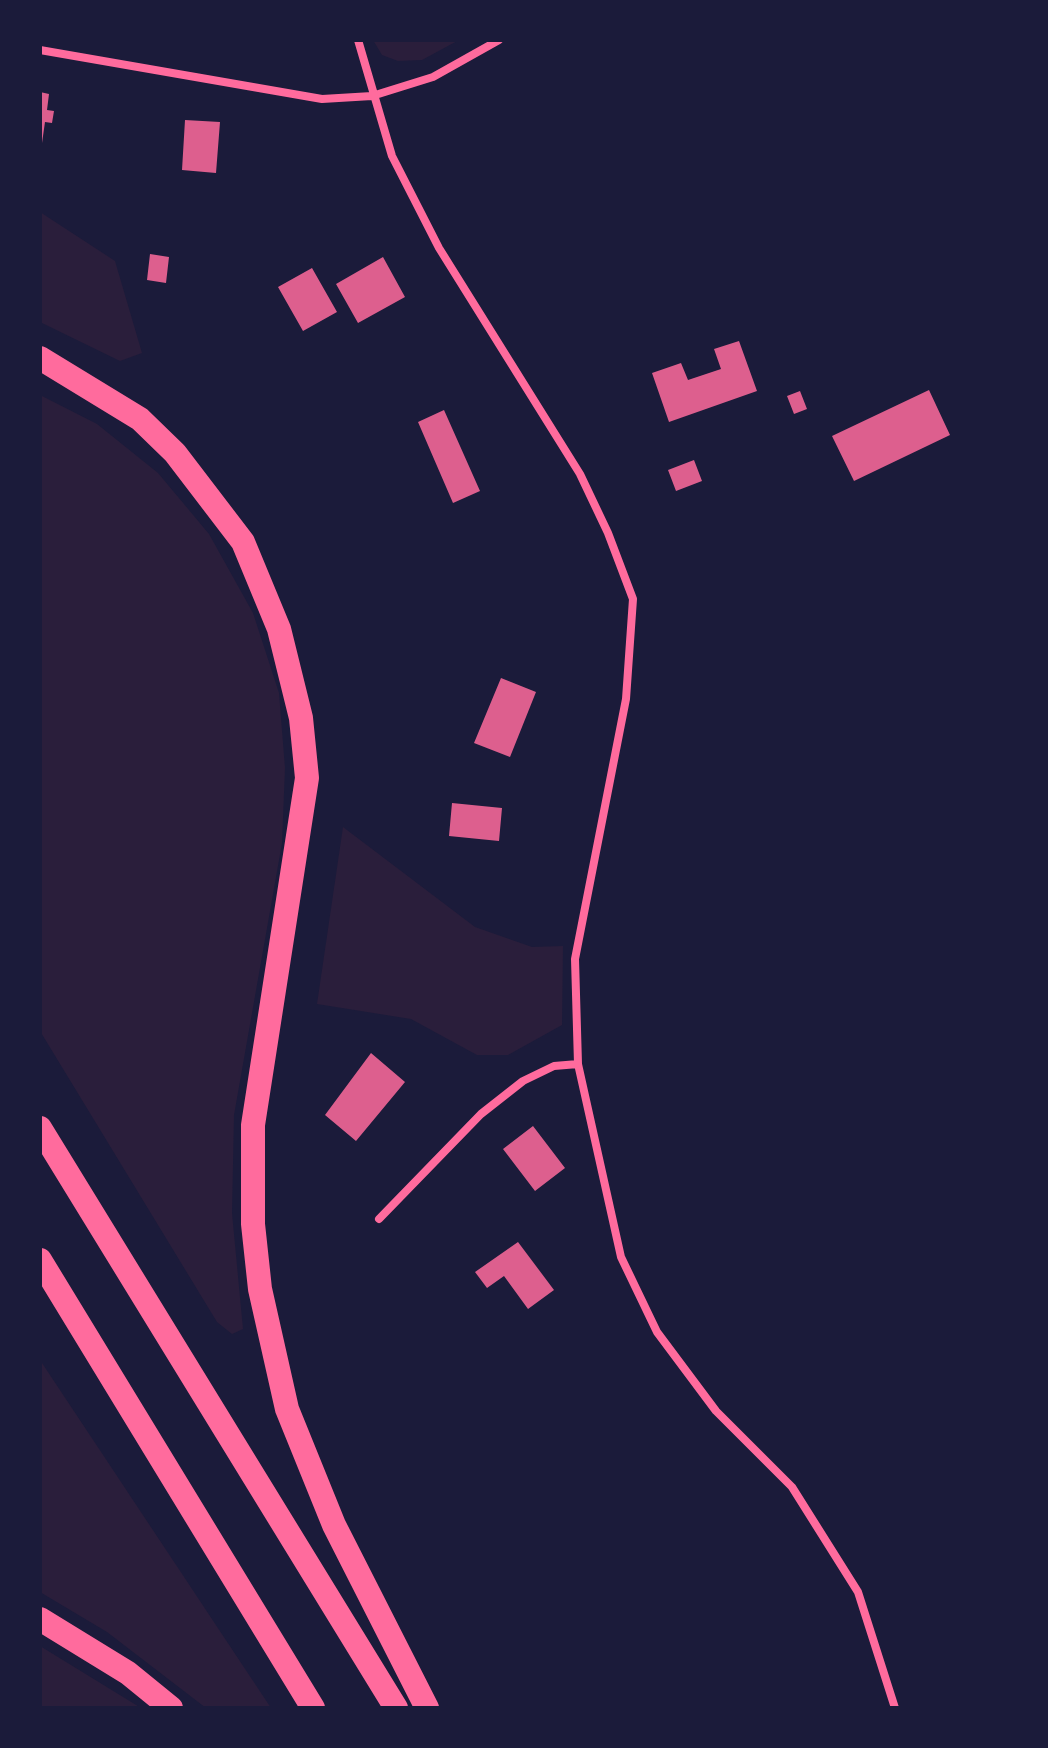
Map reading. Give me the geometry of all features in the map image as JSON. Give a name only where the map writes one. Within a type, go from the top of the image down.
[{"type":"highway","points":[[40,358],[140,419],[175,453],[243,542],[279,629],[301,718],[307,778],[253,1125],[253,1224],[260,1289],[287,1409],[334,1525],[427,1708]]},
{"type":"highway","points":[[40,1128],[396,1708]]},
{"type":"highway","points":[[40,1260],[313,1708]]},
{"type":"highway","points":[[40,1619],[128,1673],[171,1708]]},
{"type":"street","points":[[358,40],[392,156],[439,248],[580,474],[608,533],[633,599],[626,699],[575,959],[578,1064],[621,1257],[657,1332],[716,1411],[792,1487],[858,1592],[895,1708]]},
{"type":"street","points":[[40,50],[322,99],[372,96],[433,77],[499,40]]},
{"type":"street","points":[[379,1219],[481,1114],[502,1097],[523,1081],[554,1066],[578,1064]]},
{"type":"shaded area","points":[[373,40],[459,40],[422,60],[398,61],[382,55]]},
{"type":"shaded area","points":[[40,212],[115,261],[142,353],[120,361],[40,322]]},
{"type":"shaded area","points":[[40,395],[97,424],[158,473],[209,534],[253,613],[279,693],[285,768],[282,843],[234,1115],[232,1213],[243,1329],[232,1334],[217,1322],[40,1031]]},
{"type":"shaded area","points":[[343,827],[475,927],[532,947],[563,946],[562,1025],[508,1055],[477,1055],[411,1019],[317,1004]]},
{"type":"shaded area","points":[[40,1360],[271,1708],[206,1708],[107,1632],[40,1592]]},
{"type":"shaded area","points":[[40,1646],[141,1708],[40,1708]]},
{"type":"building","points":[[40,92],[49,94],[47,110],[54,111],[52,123],[45,122],[42,143]]},
{"type":"building","points":[[185,120],[220,122],[216,173],[182,170]]},
{"type":"building","points":[[150,254],[169,257],[166,283],[147,280]]},
{"type":"building","points":[[383,257],[405,297],[358,323],[336,284]]},
{"type":"building","points":[[312,268],[337,312],[303,331],[278,287]]},
{"type":"building","points":[[739,341],[757,391],[669,422],[652,373],[681,363],[688,380],[721,369],[714,349]]},
{"type":"building","points":[[929,390],[950,435],[854,481],[832,436]]},
{"type":"building","points":[[800,391],[807,409],[794,414],[787,396]]},
{"type":"building","points":[[444,410],[480,491],[453,503],[418,422]]},
{"type":"building","points":[[694,460],[702,481],[676,491],[668,470]]},
{"type":"building","points":[[501,678],[536,692],[510,757],[474,743]]},
{"type":"building","points":[[452,803],[502,808],[499,841],[449,836]]},
{"type":"building","points":[[371,1053],[405,1082],[356,1141],[325,1115]]},
{"type":"building","points":[[533,1126],[565,1168],[535,1191],[503,1149]]},
{"type":"building","points":[[518,1242],[554,1290],[528,1309],[504,1276],[487,1288],[475,1272]]}]
